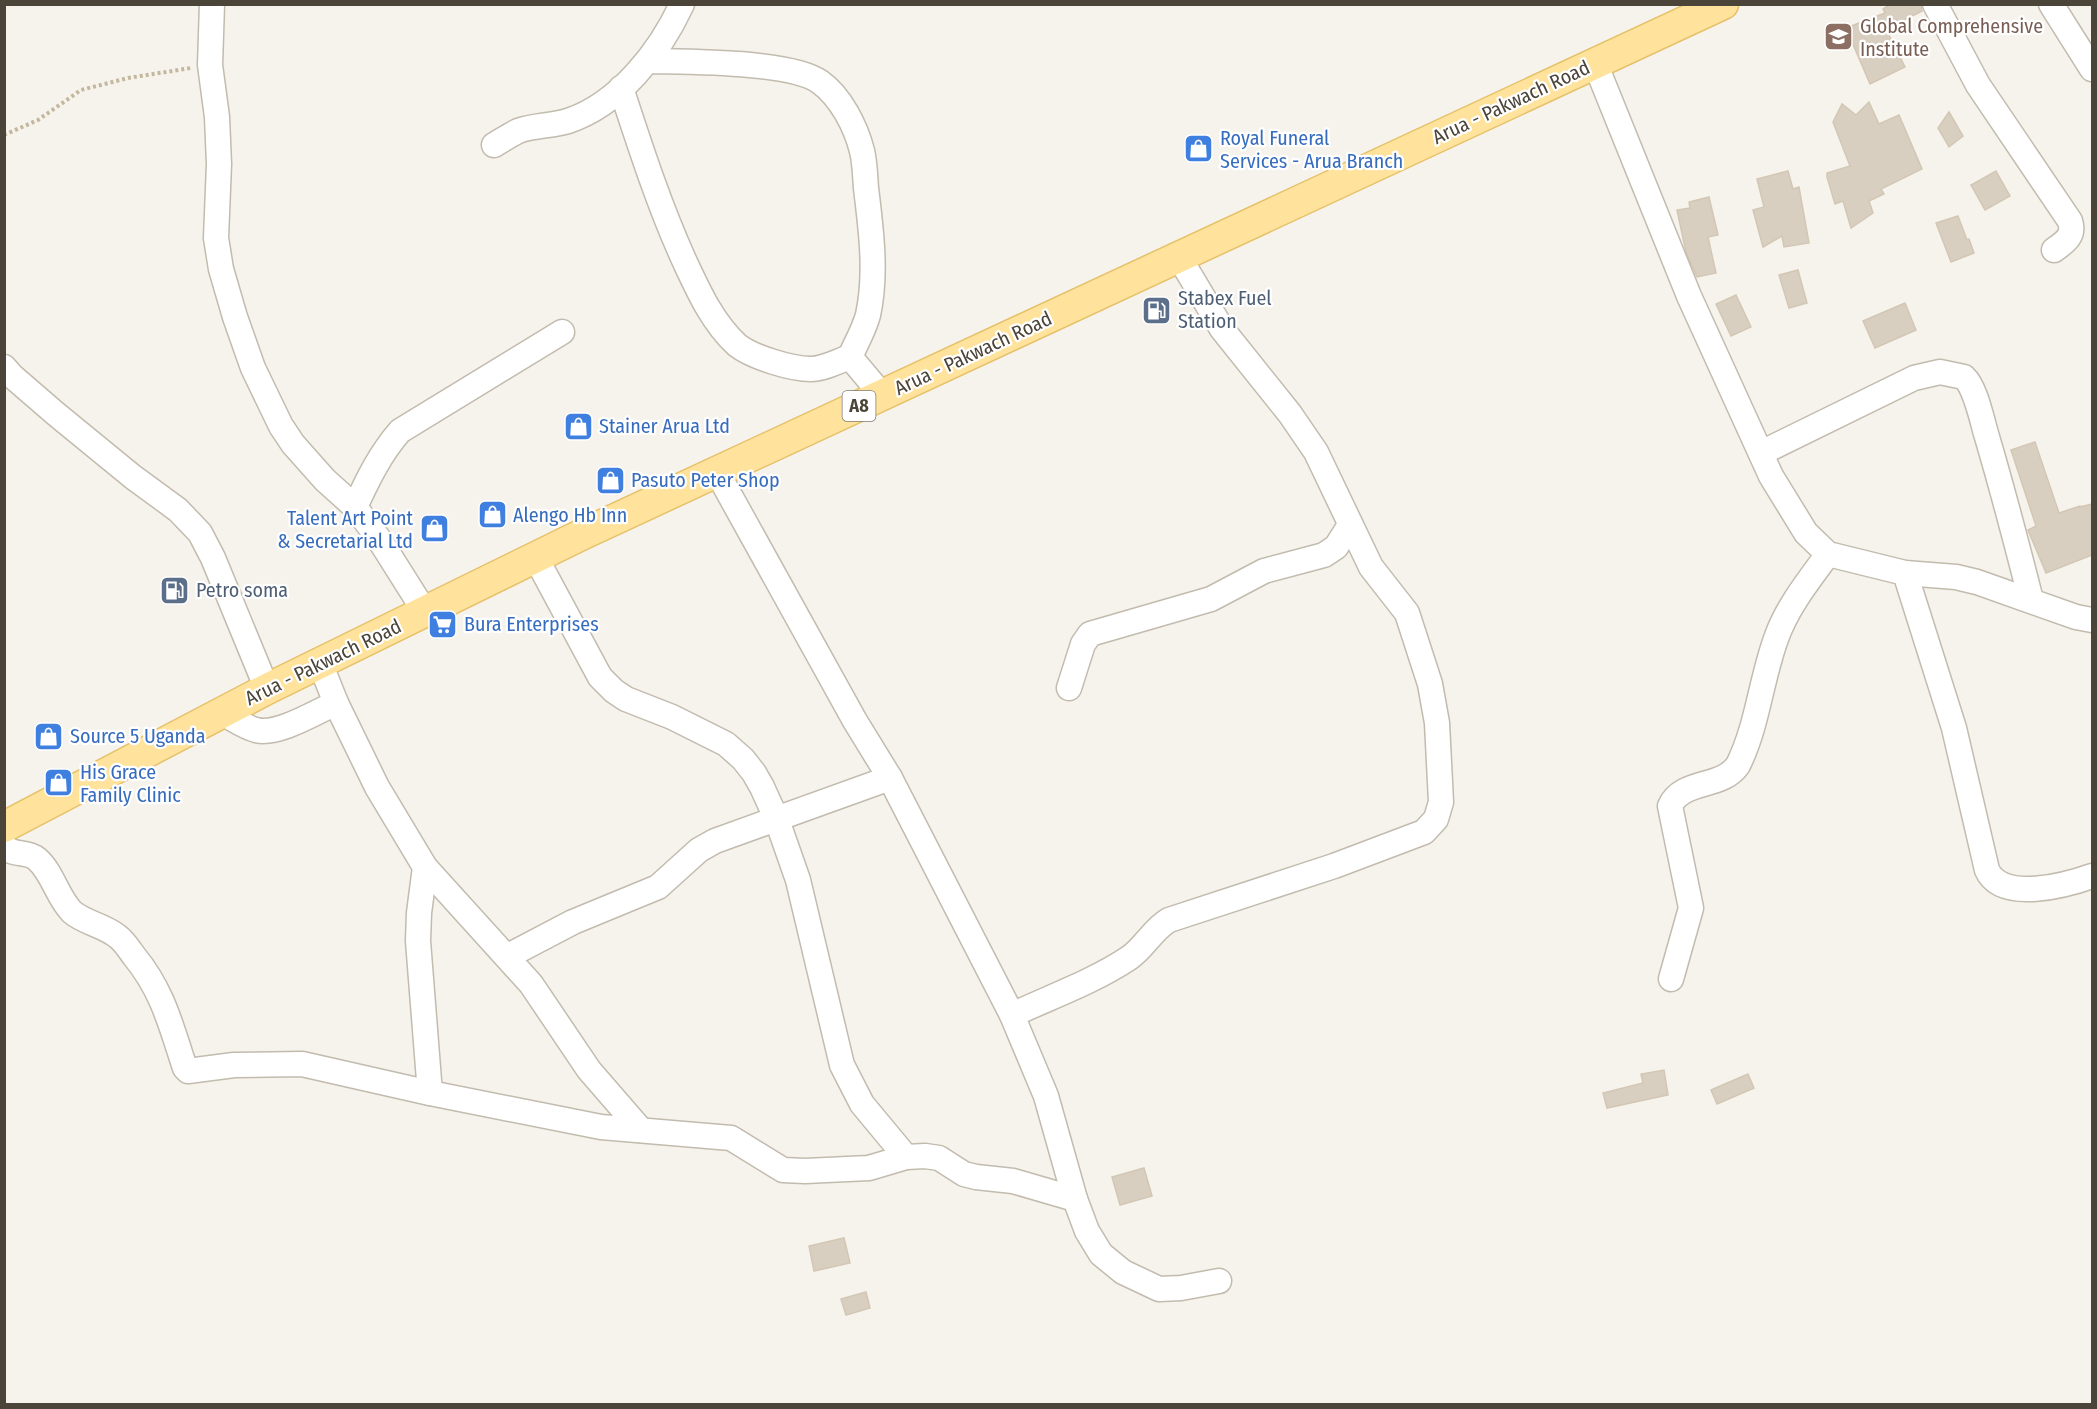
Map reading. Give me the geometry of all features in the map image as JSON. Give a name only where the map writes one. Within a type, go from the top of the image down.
[{"type":"main road","name":"Arua - Pakwach Road","points":[[4,827],[267,689],[536,558],[1723,4]]},
{"type":"street","points":[[212,4],[210,65],[218,130],[219,164],[216,238],[221,269],[253,368],[281,426],[293,444],[325,480],[355,507],[379,539],[425,612]]},
{"type":"street","points":[[494,145],[517,132],[554,125],[590,112],[621,88],[649,60],[671,29],[681,4]]},
{"type":"street","points":[[1935,4],[1978,84],[2072,224],[2068,239],[2054,250]]},
{"type":"street","points":[[2051,4],[2092,69]]},
{"type":"street","points":[[621,88],[672,233],[702,299],[724,330],[739,346],[765,359],[788,366],[811,369],[850,357],[863,330],[868,311],[871,245],[862,151],[851,122],[838,101],[819,81],[784,70],[738,64],[649,60]]},
{"type":"street","points":[[1595,63],[1689,296],[1771,476],[1801,527],[1828,554],[1905,573],[1956,577],[2031,600],[2076,617],[2092,620]]},
{"type":"street","points":[[1012,1015],[1128,959],[1148,942],[1162,924],[1169,920],[1334,866],[1424,832],[1434,822],[1441,802],[1441,761],[1430,684],[1407,613],[1371,567],[1316,452],[1290,414],[1222,329],[1179,257]]},
{"type":"street","points":[[355,507],[374,465],[400,431],[562,332]]},
{"type":"street","points":[[850,357],[882,395]]},
{"type":"street","points":[[4,367],[133,477],[178,510],[200,533],[213,558],[267,689]]},
{"type":"street","points":[[1761,453],[1914,378],[1940,372],[1964,377],[1971,386],[1980,415],[2010,517],[2031,600]]},
{"type":"street","points":[[717,472],[850,711],[890,778],[1012,1015],[1046,1096],[1075,1199],[1087,1231],[1101,1254],[1123,1272],[1160,1289],[1181,1288],[1219,1281]]},
{"type":"street","points":[[1069,688],[1083,644],[1090,634],[1211,599],[1264,571],[1324,555],[1336,547],[1350,525]]},
{"type":"street","points":[[1671,979],[1691,908],[1670,806],[1681,792],[1734,772],[1758,708],[1777,635],[1794,601],[1828,554]]},
{"type":"street","points":[[536,558],[600,677],[614,691],[626,699],[672,717],[726,744],[743,759],[754,773],[777,820],[798,880],[842,1065],[862,1104],[906,1157]]},
{"type":"street","points":[[1905,573],[1954,728],[1990,876],[2017,888],[2038,889],[2053,888],[2092,876]]},
{"type":"street","points":[[320,663],[336,703],[377,787],[425,867],[508,956],[547,1005],[589,1070],[641,1130]]},
{"type":"street","points":[[222,712],[258,731],[285,726],[336,703]]},
{"type":"street","points":[[508,956],[573,922],[658,887],[707,845],[731,834],[777,820],[890,778]]},
{"type":"street","points":[[4,846],[13,853],[27,854],[38,860],[73,913],[116,935],[132,953],[155,984],[163,1000],[185,1068],[188,1071],[234,1065],[302,1064],[429,1093],[602,1127],[731,1137],[778,1168],[788,1171],[868,1168],[906,1157],[925,1156],[939,1158],[964,1174],[1012,1181],[1075,1199]]},
{"type":"street","points":[[425,867],[418,941],[429,1093]]},
{"type":"path","points":[[4,135],[38,120],[81,90],[129,78],[210,65]]},
{"type":"building","points":[[1891,4],[1921,4],[1922,11],[1886,29],[1905,67],[1870,84],[1846,28],[1885,13],[1883,9]]},
{"type":"building","points":[[1869,102],[1879,124],[1899,115],[1922,169],[1881,189],[1884,194],[1869,201],[1873,213],[1851,228],[1843,201],[1835,204],[1827,177],[1827,173],[1850,166],[1833,122],[1842,104],[1856,115]]},
{"type":"building","points":[[1949,112],[1963,136],[1949,147],[1938,128]]},
{"type":"building","points":[[1788,171],[1793,189],[1799,187],[1809,243],[1784,247],[1782,236],[1763,247],[1753,210],[1764,207],[1757,179]]},
{"type":"building","points":[[1996,171],[2010,196],[1985,210],[1971,185]]},
{"type":"building","points":[[1709,197],[1718,235],[1708,237],[1716,273],[1697,277],[1686,252],[1677,210],[1690,208],[1689,202]]},
{"type":"building","points":[[1958,216],[1974,253],[1951,262],[1936,223]]},
{"type":"building","points":[[1798,270],[1807,303],[1789,308],[1779,275]]},
{"type":"building","points":[[1736,295],[1751,327],[1731,336],[1716,304]]},
{"type":"building","points":[[1905,303],[1916,330],[1875,348],[1863,321]]},
{"type":"building","points":[[2035,442],[2059,513],[2092,504],[2092,555],[2046,573],[2028,530],[2036,526],[2011,450]]},
{"type":"building","points":[[1664,1070],[1668,1095],[1607,1108],[1603,1093],[1643,1083],[1641,1074]]},
{"type":"building","points":[[1748,1074],[1754,1088],[1717,1104],[1711,1090]]},
{"type":"building","points":[[1144,1168],[1152,1196],[1120,1205],[1112,1177]]},
{"type":"building","points":[[844,1238],[850,1263],[814,1271],[809,1246]]},
{"type":"building","points":[[866,1292],[870,1308],[846,1315],[841,1299]]},
{"type":"place","name":"Global Comprehensive Institute","points":[[1839,37]]},
{"type":"place","name":"Royal Funeral Services - Arua Branch","points":[[1199,149]]},
{"type":"place","name":"Stabex Fuel Station","points":[[1157,310]]},
{"type":"place","name":"Stainer Arua Ltd","points":[[578,426]]},
{"type":"place","name":"Pasuto Peter Shop","points":[[610,480]]},
{"type":"place","name":"Alengo Hb Inn","points":[[492,515]]},
{"type":"place","name":"Talent Art Point & Secretarial Ltd","points":[[434,529]]},
{"type":"place","name":"Petro soma","points":[[175,590]]},
{"type":"place","name":"Bura Enterprises","points":[[443,624]]},
{"type":"place","name":"Source 5 Uganda","points":[[49,736]]},
{"type":"place","name":"His Grace Family Clinic","points":[[59,783]]}]
